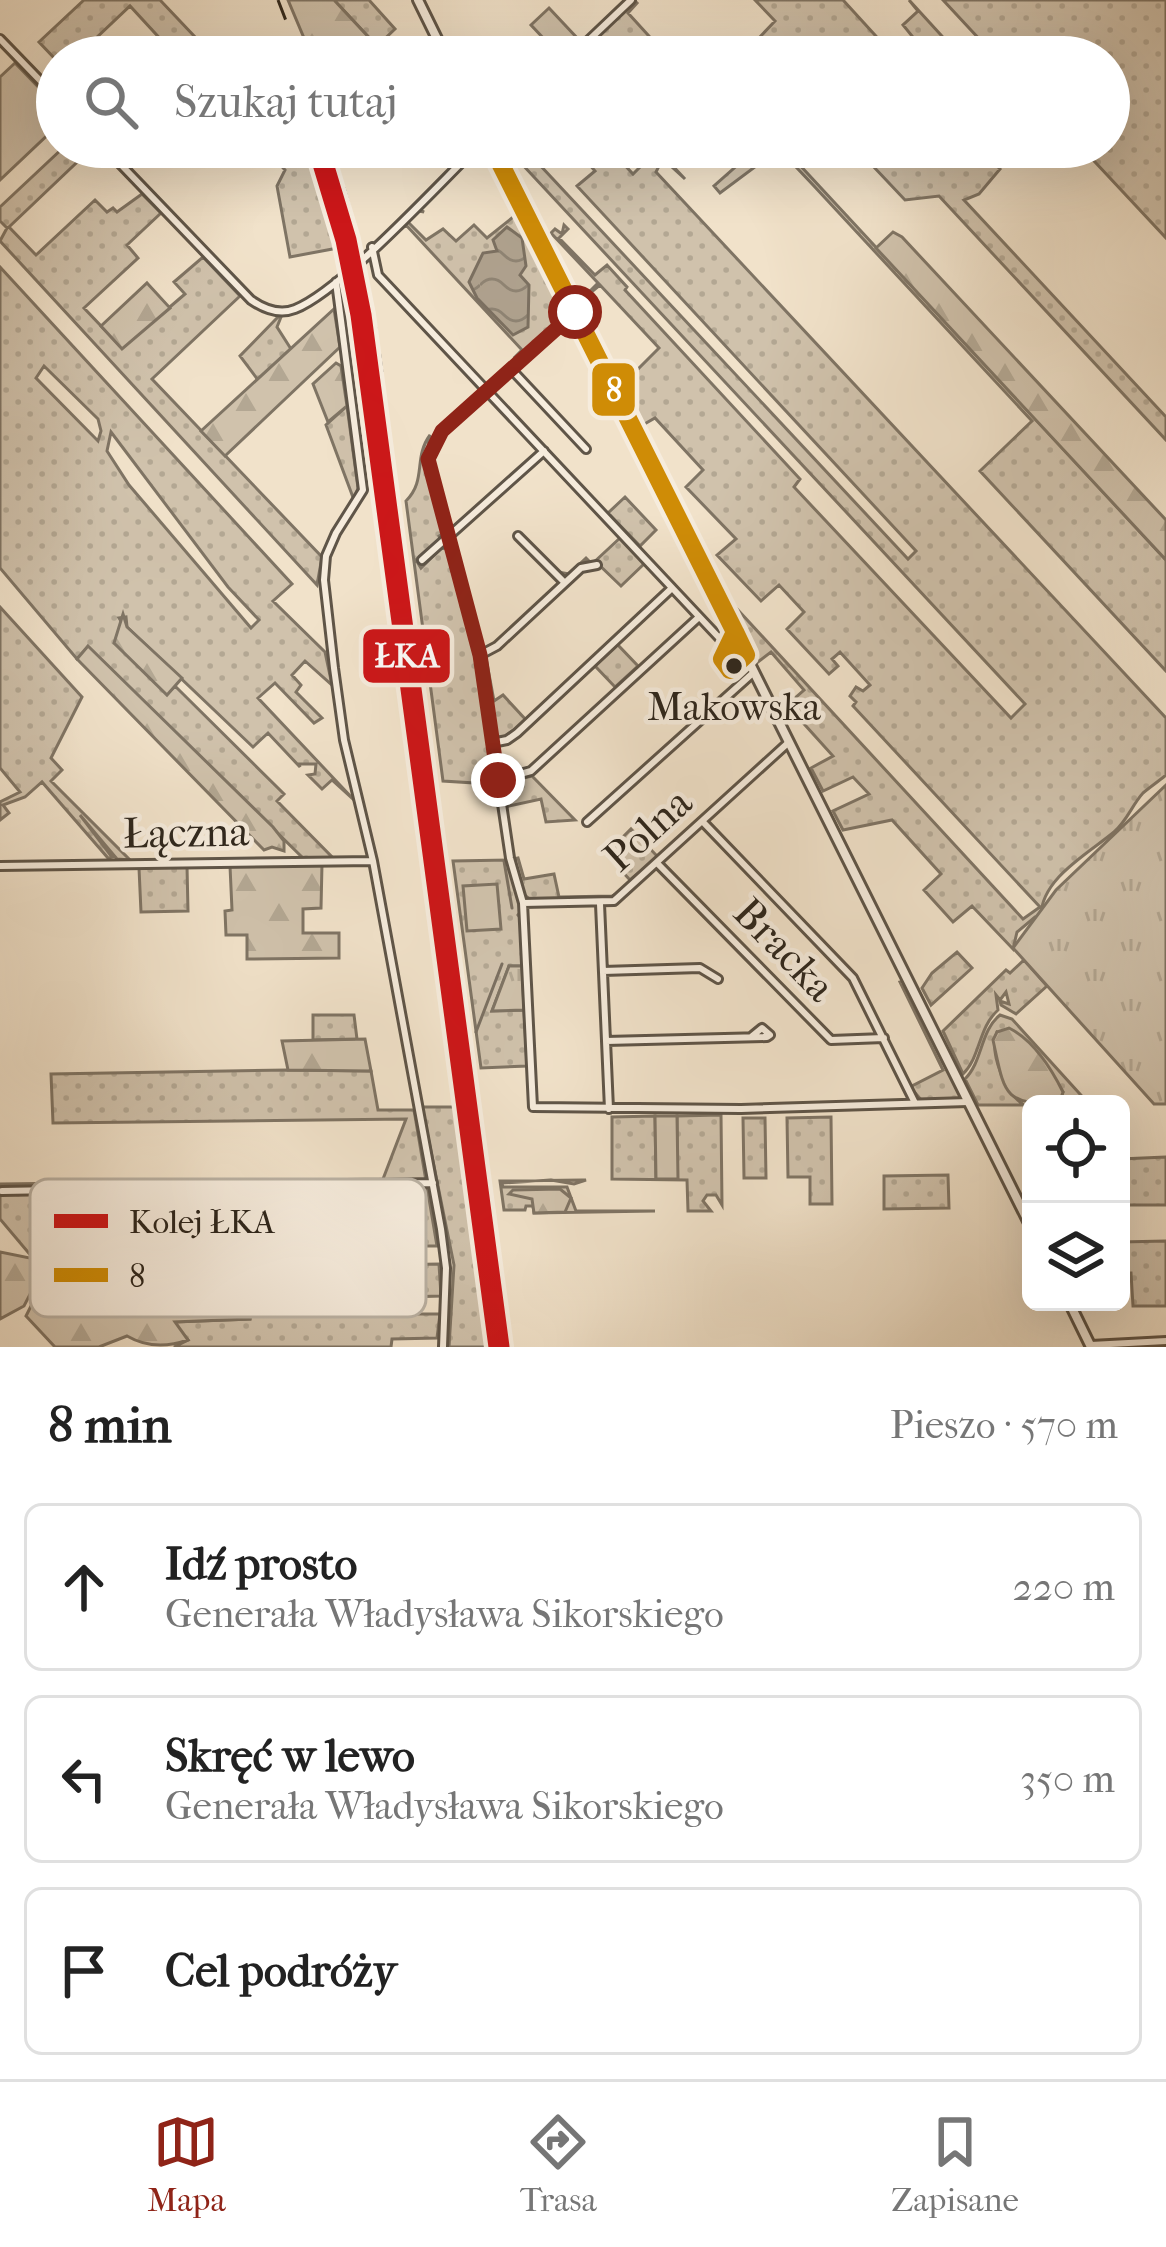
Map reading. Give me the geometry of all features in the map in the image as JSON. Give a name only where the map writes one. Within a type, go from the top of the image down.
[{"type":"street","points":[[418,0],[436,36]]},
{"type":"street","points":[[593,36],[631,0]]},
{"type":"street","points":[[0,39],[36,76]]},
{"type":"street","points":[[124,168],[259,306],[278,311],[297,309],[336,282],[455,168]]},
{"type":"street","points":[[503,168],[1022,1209]]},
{"type":"street","points":[[372,248],[376,272],[433,337],[739,659],[746,655]]},
{"type":"street","points":[[336,282],[363,490],[330,546],[324,580],[344,740],[373,861],[441,1229],[446,1268],[443,1347]]},
{"type":"street","points":[[575,312],[442,431],[429,454],[428,470],[480,655],[510,859],[523,903],[533,1107],[968,1102]]},
{"type":"street","points":[[511,369],[586,449]]},
{"type":"street","points":[[422,560],[544,451]]},
{"type":"street","points":[[518,536],[565,583]]},
{"type":"street","points":[[480,655],[497,646],[582,568],[597,565]]},
{"type":"street","points":[[492,743],[510,738],[672,588]]},
{"type":"street","points":[[498,780],[524,776],[536,767],[699,617]]},
{"type":"street","points":[[586,821],[754,672]]},
{"type":"street","name":"Polna","points":[[523,903],[600,904],[622,896],[789,742]]},
{"type":"street","points":[[703,822],[854,978],[916,1105]]},
{"type":"street","name":"Łączna","points":[[0,866],[373,861]]},
{"type":"street","name":"Bracka","points":[[657,863],[830,1040],[884,1038]]},
{"type":"street","points":[[600,904],[609,1109]]},
{"type":"street","points":[[603,970],[697,968],[707,969],[718,979]]},
{"type":"street","points":[[606,1041],[751,1037]]},
{"type":"street","points":[[426,1183],[433,1183]]},
{"type":"street","points":[[1074,1311],[1091,1346],[1166,1341]]},
{"type":"green space","points":[[84,0],[160,0],[194,36],[158,36],[130,6],[98,36],[45,36]]},
{"type":"green space","points":[[288,0],[334,0],[367,36],[303,36]]},
{"type":"green space","points":[[334,0],[369,0],[395,29],[388,36],[368,36]]},
{"type":"green space","points":[[634,0],[637,3],[628,13],[649,36],[597,36]]},
{"type":"green space","points":[[755,0],[843,0],[876,36],[761,36],[775,21]]},
{"type":"green space","points":[[909,0],[942,36],[912,36],[903,25],[918,11]]},
{"type":"green space","points":[[943,0],[1166,0],[1166,238],[1101,168],[1130,168],[1130,36],[976,36]]},
{"type":"green space","points":[[549,8],[575,36],[541,36],[531,25]]},
{"type":"green space","points":[[15,63],[36,85],[36,146],[0,180],[0,77]]},
{"type":"green space","points":[[42,168],[71,168],[9,227],[36,255],[95,200],[107,212],[113,208],[117,212],[142,194],[161,213],[127,245],[138,258],[84,308],[122,348],[185,294],[174,282],[203,257],[240,296],[152,379],[322,557],[317,585],[0,241],[7,228],[0,221],[0,207]]},
{"type":"green space","points":[[314,168],[343,247],[290,257],[277,186],[285,170]]},
{"type":"green space","points":[[495,168],[568,308],[518,359],[522,350],[406,225],[378,248],[419,209],[424,212],[408,222],[426,240],[443,229],[456,241],[474,225],[487,238],[517,214]]},
{"type":"green space","points":[[526,168],[543,168],[908,559],[916,551],[577,186],[595,171],[592,168],[627,168],[633,174],[639,168],[658,168],[656,172],[1166,718],[1166,775],[1143,793],[1114,832],[1057,879],[1048,891],[1041,917],[1017,932],[1013,949],[972,906],[953,922],[924,890],[941,874],[892,820],[843,830],[833,811],[869,794],[853,777],[823,791],[811,768],[833,756],[787,705],[804,690],[771,652],[758,662],[726,597],[1023,919],[1040,907],[853,706],[856,702],[850,696],[856,687],[863,691],[870,685],[840,652],[832,659],[838,666],[829,674],[787,629],[804,612],[779,585],[761,601],[717,555],[736,539],[686,487],[703,470],[655,418],[641,426],[616,376],[628,379],[659,348],[600,285],[579,302],[598,283],[551,233],[555,229],[562,234],[564,225],[568,229],[559,238],[595,275],[607,265],[800,479],[794,487],[1011,718],[1025,704]]},
{"type":"green space","points":[[734,168],[754,168],[720,193],[714,186]]},
{"type":"green space","points":[[797,168],[802,168],[1166,560],[1166,671],[980,471],[1032,421]]},
{"type":"green space","points":[[875,168],[999,168],[979,194],[964,200],[1166,417],[1166,440],[939,196],[905,200]]},
{"type":"green space","points":[[893,232],[1166,520],[1166,560],[876,248]]},
{"type":"green space","points":[[0,267],[292,584],[273,601],[325,652],[332,685],[305,661],[292,675],[301,685],[296,692],[322,718],[314,723],[275,683],[258,698],[355,801],[332,780],[322,789],[308,775],[315,774],[316,764],[300,767],[268,733],[253,747],[127,627],[126,617],[119,618],[167,694],[175,686],[284,794],[277,801],[334,859],[303,858],[88,647],[77,659],[0,568]],"holes":[[[44,366],[98,419],[98,441],[36,378]],[[111,432],[228,587],[259,620],[251,628],[129,485],[107,451]]]},
{"type":"green space","points":[[147,283],[170,308],[122,349],[101,326]]},
{"type":"green space","points":[[334,309],[340,347],[225,456],[201,431]]},
{"type":"green space","points":[[278,317],[277,327],[291,349],[258,380],[240,356]]},
{"type":"green space","points":[[336,363],[341,366],[347,406],[328,422],[313,384]]},
{"type":"green space","points":[[347,406],[358,488],[354,500],[326,425]]},
{"type":"green space","points":[[430,435],[425,468],[443,534],[441,542],[416,560],[421,568],[441,548],[447,549],[480,668],[498,799],[494,801],[490,784],[443,781],[406,501],[416,485]]},
{"type":"green space","points":[[625,497],[656,530],[640,546],[608,513]]},
{"type":"green space","points":[[621,537],[645,563],[621,586],[596,562],[592,565],[586,561],[566,578],[558,572],[569,574],[586,558],[592,564]]},
{"type":"green space","points":[[0,607],[82,697],[51,758],[62,770],[51,781],[130,860],[117,859],[80,815],[112,857],[108,858],[42,782],[25,797],[3,805],[9,813],[0,820],[0,802],[20,792],[0,768]]},
{"type":"green space","points":[[123,614],[127,627],[182,678],[167,695],[114,643]]},
{"type":"green space","points":[[619,641],[638,666],[615,687],[595,666],[581,676]]},
{"type":"green space","points":[[88,646],[273,827],[284,841],[284,851],[264,850],[77,659]]},
{"type":"green space","points":[[486,658],[494,701],[503,695],[527,721],[501,739],[493,732]]},
{"type":"green space","points":[[532,776],[575,820],[546,822],[541,799],[505,807],[503,783]]},
{"type":"green space","points":[[1166,785],[1166,1104],[1154,1104],[1013,948],[1056,890]]},
{"type":"green space","points":[[631,829],[658,857],[630,880],[606,854]]},
{"type":"green space","points":[[518,858],[524,879],[554,874],[559,897],[612,896],[622,891],[610,899],[531,900],[523,894],[513,859]]},
{"type":"green space","points":[[508,860],[521,911],[524,966],[509,966],[492,1011],[524,1010],[527,1066],[481,1068],[453,861]]},
{"type":"green space","points":[[322,864],[321,908],[303,909],[303,933],[339,933],[339,958],[247,959],[247,935],[226,935],[225,911],[232,910],[230,866]]},
{"type":"green space","points":[[187,866],[188,911],[141,912],[139,868]]},
{"type":"green space","points":[[497,884],[501,929],[467,931],[463,886]]},
{"type":"green space","points":[[957,952],[972,968],[931,1005],[922,988]]},
{"type":"green space","points":[[1024,960],[1047,986],[1016,1014],[1001,1005],[1000,1001],[1009,1004],[1006,992],[1000,1000],[996,995],[998,1010],[963,1074],[943,1031],[1006,970],[1010,973]]},
{"type":"green space","points":[[509,966],[522,966],[524,1010],[492,1011]]},
{"type":"green space","points":[[904,981],[960,1095],[958,1100],[923,1102],[910,1087],[943,1070],[900,982]]},
{"type":"green space","points":[[313,1015],[354,1015],[357,1039],[313,1040]]},
{"type":"green space","points":[[1000,1015],[1012,1019],[1081,1095],[1062,1095],[1029,1043],[997,1032],[1000,1072],[1022,1105],[978,1105],[965,1079]]},
{"type":"green space","points":[[1009,1028],[1026,1040],[1047,1064],[1062,1095],[1022,1095],[1022,1100],[1010,1093],[1000,1073],[993,1040],[997,1032]]},
{"type":"green space","points":[[365,1039],[371,1071],[288,1070],[282,1041]]},
{"type":"green space","points":[[371,1071],[378,1110],[414,1110],[426,1179],[383,1179],[406,1119],[53,1123],[51,1074]]},
{"type":"green space","points":[[422,1107],[461,1107],[493,1347],[449,1347],[454,1265]]},
{"type":"green space","points":[[721,1115],[722,1205],[716,1195],[707,1195],[703,1201],[711,1211],[688,1211],[687,1180],[612,1179],[612,1117],[655,1116],[656,1178],[677,1179],[677,1116]]},
{"type":"green space","points":[[655,1116],[677,1116],[678,1179],[656,1179]]},
{"type":"green space","points":[[831,1117],[832,1204],[810,1204],[810,1177],[788,1177],[787,1118]]},
{"type":"green space","points":[[743,1118],[765,1118],[766,1178],[744,1178]]},
{"type":"green space","points":[[1166,1157],[1166,1205],[1130,1205],[1130,1159]]},
{"type":"green space","points":[[948,1175],[949,1208],[884,1209],[884,1176]]},
{"type":"green space","points":[[543,1180],[502,1183],[503,1187],[567,1187],[576,1211],[655,1211],[534,1213],[533,1206],[504,1210],[500,1181]]},
{"type":"green space","points":[[426,1181],[437,1246],[426,1246]]},
{"type":"green space","points":[[0,1184],[30,1184],[30,1255],[0,1219]]},
{"type":"green space","points":[[560,1189],[571,1198],[565,1212],[534,1213],[532,1199],[509,1194],[513,1190]]},
{"type":"green space","points":[[1166,1241],[1166,1306],[1133,1306],[1130,1242]]},
{"type":"green space","points":[[0,1252],[30,1258],[30,1294],[24,1306],[0,1319]]},
{"type":"green space","points":[[426,1264],[439,1264],[441,1296],[426,1296]]},
{"type":"green space","points":[[30,1308],[30,1317],[250,1317],[175,1322],[188,1340],[165,1345],[127,1336],[99,1347],[55,1347],[26,1316]]},
{"type":"green space","points":[[440,1314],[437,1338],[392,1339],[391,1347],[174,1347],[188,1340],[173,1322]]},
{"type":"water","points":[[507,227],[522,238],[526,266],[520,275],[529,285],[528,327],[513,335],[477,298],[469,282],[483,253],[497,251],[493,240]]},
{"type":"waterway","points":[[504,861],[512,908]]},
{"type":"waterway","points":[[476,1032],[502,964]]},
{"type":"railway","points":[[278,0],[292,36]]},
{"type":"railway","points":[[338,168],[376,330],[393,523]]},
{"type":"rail line","name":"ŁKA","points":[[324,168],[346,240],[361,315],[499,1347]]},
{"type":"transit line","name":"8","points":[[503,168],[735,632]]},
{"type":"transit line","name":"8","points":[[735,632],[746,655],[730,670],[722,659],[735,632]]},
{"type":"place","name":"Makowska","points":[[734,666]]},
{"type":"route","points":[[498,780],[480,655],[428,459],[442,431],[575,312]]}]
